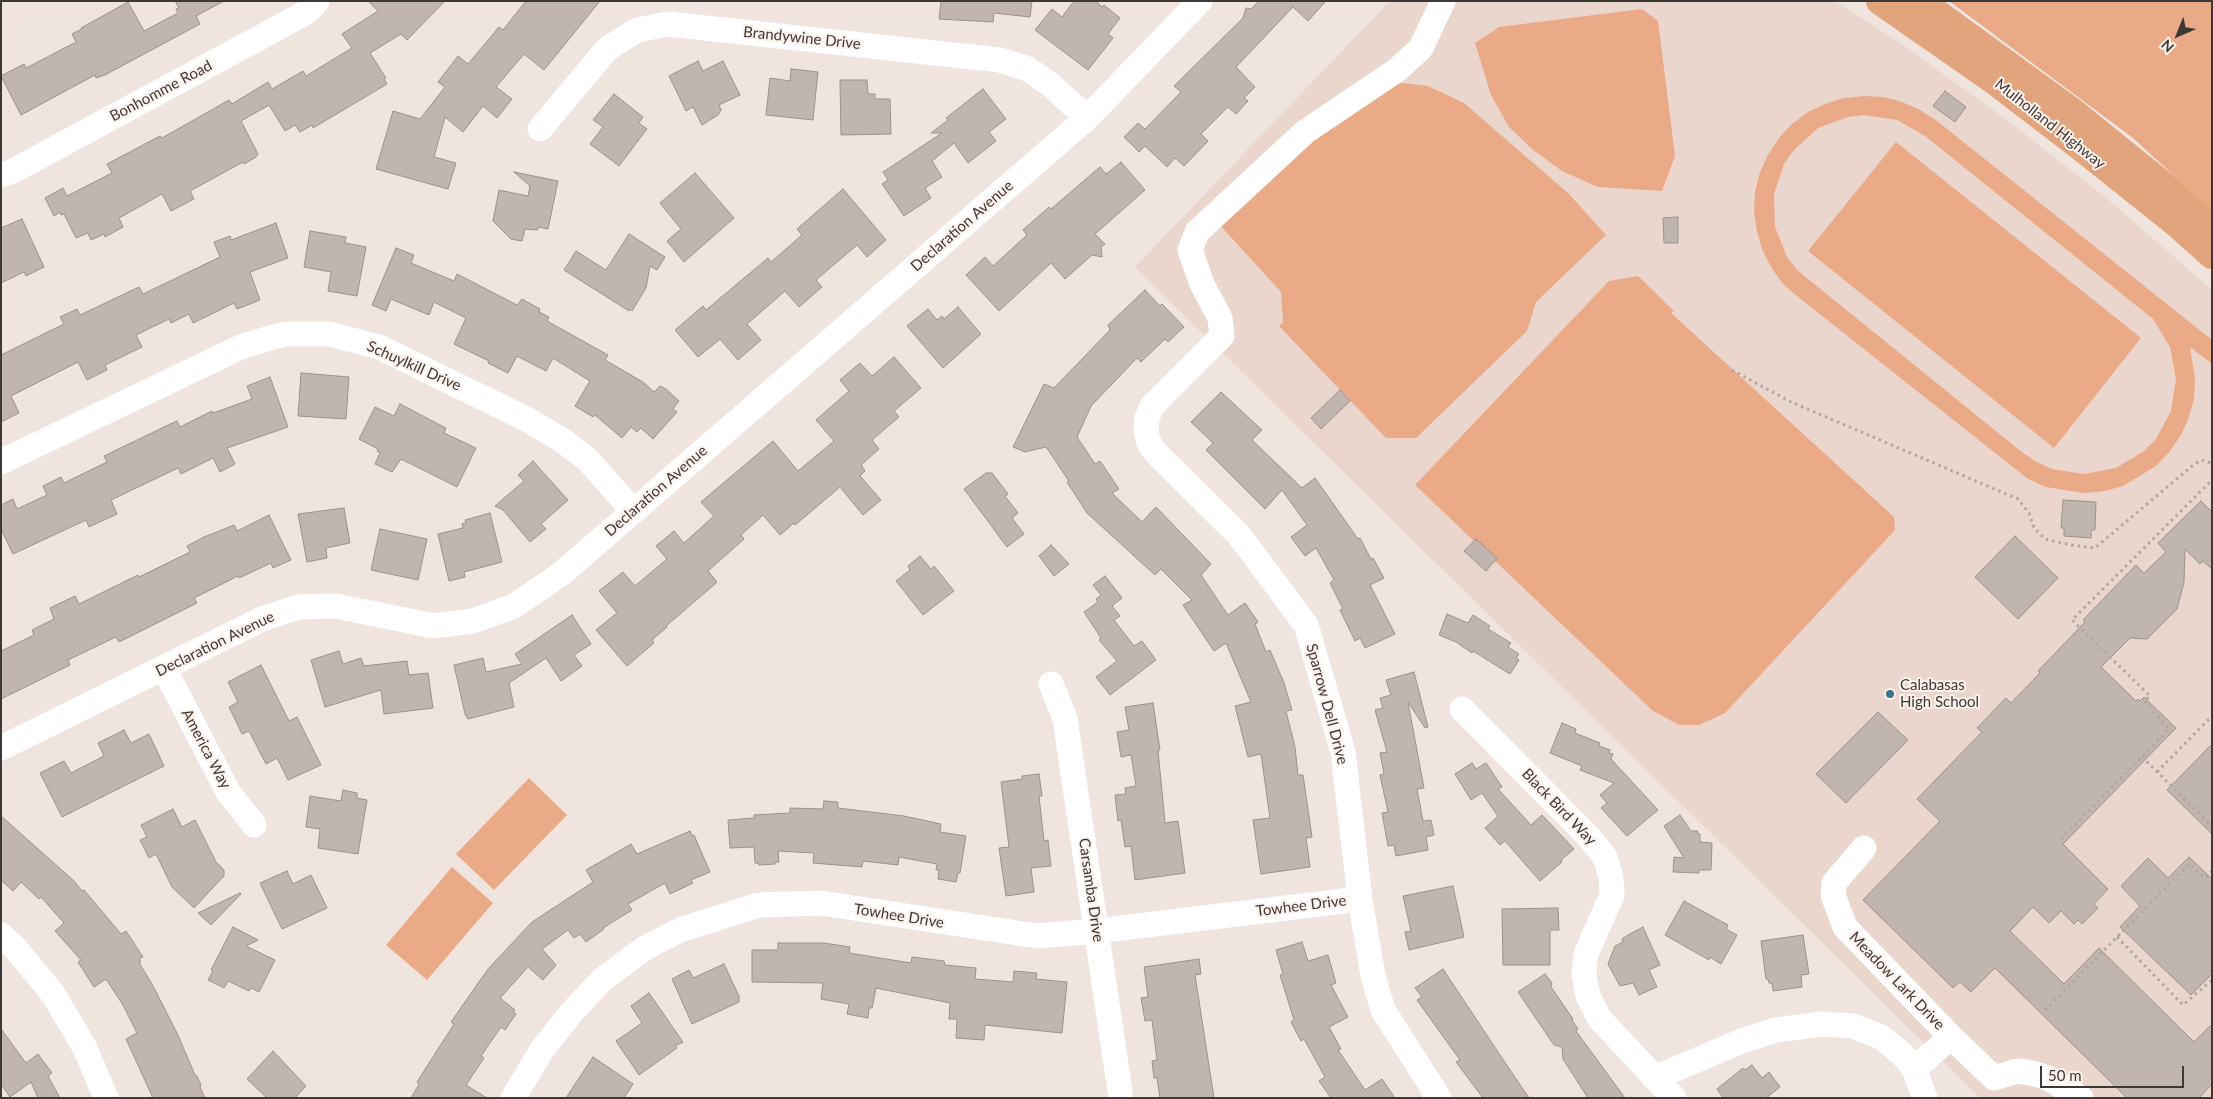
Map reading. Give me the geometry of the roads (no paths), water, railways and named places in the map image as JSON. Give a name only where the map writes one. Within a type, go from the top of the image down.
[{"type":"main road","name":"Mulholland Highway","points":[[1904,5],[2070,110],[2164,186],[2212,229]]},
{"type":"main road","name":"Mulholland Highway","points":[[1904,5],[1992,79],[2175,222],[2212,255]]},
{"type":"street","name":"Bonhomme Road","points":[[1,175],[13,171],[306,12],[317,1]]},
{"type":"street","name":"Declaration Avenue","points":[[1,748],[262,618],[298,607],[336,606],[434,626],[473,621],[514,606],[561,574],[1087,118],[1200,1]]},
{"type":"street","name":"Sparrow Dell Drive","points":[[1439,1098],[1405,1048],[1383,1010],[1372,976],[1360,899],[1343,752],[1306,625],[1239,535],[1159,456],[1150,444],[1146,431],[1147,418],[1152,406],[1222,336],[1220,318],[1202,284],[1190,250],[1197,232],[1305,132],[1397,70],[1421,48],[1443,1]]},
{"type":"street","name":"Brandywine Drive","points":[[540,129],[607,49],[637,30],[668,24],[1000,60],[1028,68],[1052,86],[1087,118]]},
{"type":"street","name":"Schuylkill Drive","points":[[1,462],[243,346],[284,334],[329,334],[379,347],[528,420],[562,440],[588,460],[633,511]]},
{"type":"street","name":"America Way","points":[[164,668],[228,792],[254,825]]},
{"type":"street","name":"Carsamba Drive","points":[[1051,684],[1065,719],[1121,1098]]},
{"type":"street","name":"Black Bird Way","points":[[1462,709],[1589,837],[1605,858],[1611,877],[1612,895],[1586,954],[1584,975],[1588,996],[1598,1018],[1674,1098]]},
{"type":"street","name":"Meadow Lark Drive","points":[[1864,848],[1834,883],[1833,895],[1845,927],[1951,1037],[1994,1078],[2017,1072],[2032,1073],[2048,1078],[2081,1098]]},
{"type":"street","name":"Towhee Drive","points":[[513,1098],[542,1050],[571,1013],[602,980],[644,948],[680,930],[759,905],[821,903],[1037,936],[1097,931],[1360,899]]},
{"type":"street","points":[[1,935],[16,949],[53,994],[85,1048],[106,1098]]},
{"type":"street","points":[[1654,1078],[1742,1041],[1776,1030],[1822,1024],[1853,1026],[1881,1037],[1904,1055],[1914,1069],[1925,1098]]},
{"type":"street","name":"Meadow Lark Drive","points":[[1914,1069],[1951,1037]]},
{"type":"place","name":"Calabasas High School","points":[[1890,694]]}]
